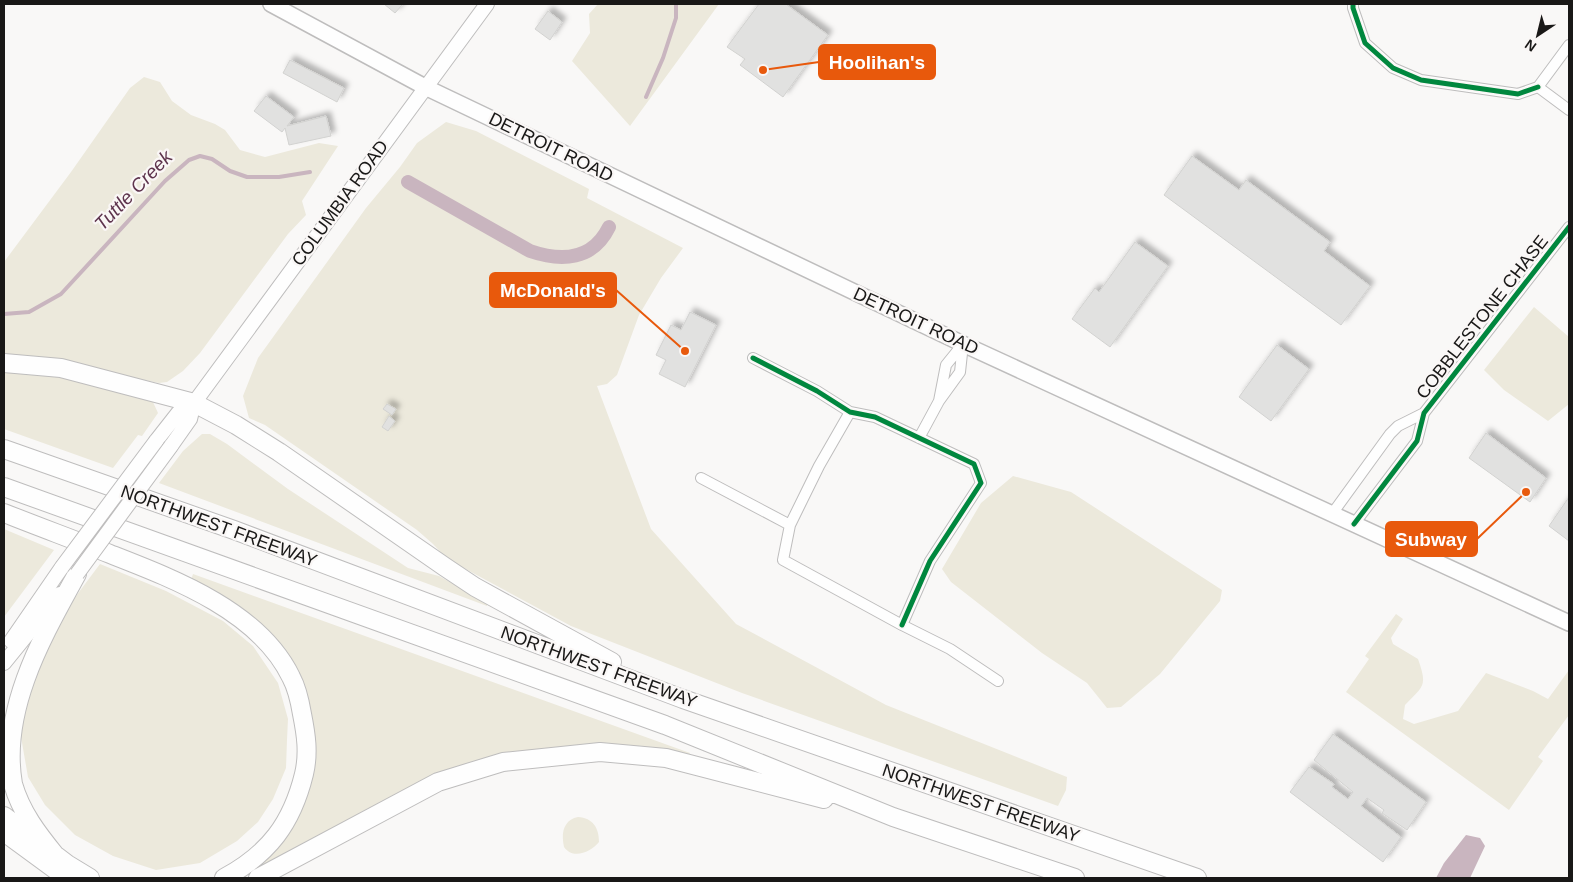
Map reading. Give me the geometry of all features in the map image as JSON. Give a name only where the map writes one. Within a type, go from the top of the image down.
[{"type":"highway","points":[[4,363],[61,368],[194,403],[236,425],[279,452],[445,568],[476,587],[569,640],[683,698]]},
{"type":"highway","name":"NORTHWEST FREEWAY","points":[[4,449],[234,530],[683,698],[1197,878]]},
{"type":"highway","name":"NORTHWEST FREEWAY","points":[[4,487],[665,725],[893,817],[1075,878]]},
{"type":"highway","points":[[4,513],[188,586],[219,604],[249,626],[274,651],[291,677],[300,702],[307,738],[306,766],[299,796],[285,824],[267,848],[242,869],[224,878]]},
{"type":"highway","points":[[56,856],[34,828],[22,807],[13,784],[9,733],[16,697],[70,570]]},
{"type":"highway","points":[[258,878],[438,782],[502,762],[600,752],[666,758],[893,817]]},
{"type":"highway","points":[[4,816],[56,856],[90,878]]},
{"type":"highway","points":[[4,832],[68,878]]},
{"type":"main road","name":"DETROIT ROAD","points":[[272,4],[425,87],[963,344],[1569,623]]},
{"type":"main road","name":"COLUMBIA ROAD","points":[[4,663],[70,570],[156,441],[178,413],[194,403],[487,4]]},
{"type":"main road","name":"COLUMBIA ROAD","points":[[4,652],[171,446],[190,419],[194,403]]},
{"type":"street","points":[[1353,4],[1365,43],[1393,68],[1421,80],[1518,94],[1538,87],[1569,45]]},
{"type":"street","points":[[1538,87],[1569,110]]},
{"type":"street","name":"COBBLESTONE CHASE","points":[[1354,524],[1417,441],[1424,413],[1569,227]]},
{"type":"street","points":[[939,401],[946,365],[963,344]]},
{"type":"street","points":[[919,438],[939,401],[960,372],[963,344]]},
{"type":"street","points":[[753,358],[817,390],[850,412],[875,417],[974,464],[981,483],[930,561],[902,625]]},
{"type":"street","points":[[850,412],[818,466],[790,525],[783,560],[950,649],[998,681]]},
{"type":"street","name":"COBBLESTONE CHASE","points":[[1332,514],[1390,434],[1398,426],[1424,413]]},
{"type":"street","points":[[701,478],[790,525]]},
{"type":"shaded area","points":[[598,4],[719,4],[630,126],[572,61],[590,33],[589,14]]},
{"type":"shaded area","points":[[144,77],[160,82],[172,101],[191,115],[225,130],[240,150],[265,157],[319,143],[338,146],[302,201],[306,215],[288,234],[200,353],[183,371],[167,382],[159,383],[115,374],[81,364],[4,354],[4,262],[130,88]]},
{"type":"shaded area","points":[[446,122],[476,131],[589,189],[587,198],[683,248],[661,278],[639,315],[617,375],[607,384],[597,386],[651,529],[736,624],[886,705],[1067,777],[1066,790],[1058,806],[742,693],[571,626],[447,559],[417,530],[265,425],[249,418],[243,396],[258,358],[366,208],[417,143]]},
{"type":"shaded area","points":[[1534,307],[1569,337],[1569,404],[1548,421],[1504,390],[1484,370]]},
{"type":"shaded area","points":[[4,370],[51,374],[77,380],[153,402],[158,413],[142,436],[138,435],[113,468],[4,429]]},
{"type":"shaded area","points":[[202,434],[210,434],[227,444],[288,489],[408,568],[439,576],[471,594],[487,600],[487,606],[159,483],[183,451]]},
{"type":"shaded area","points":[[1013,476],[1071,492],[1222,590],[1220,601],[1160,674],[1121,707],[1107,708],[1087,683],[1042,653],[951,582],[942,569],[981,503]]},
{"type":"shaded area","points":[[4,529],[54,550],[4,617]]},
{"type":"shaded area","points":[[100,564],[166,591],[223,621],[253,646],[278,683],[288,719],[286,768],[273,799],[258,822],[237,841],[200,863],[156,870],[113,856],[75,835],[45,805],[28,777],[21,737],[23,695],[64,612]]},
{"type":"shaded area","points":[[193,574],[690,753],[687,759],[510,755],[254,875],[251,870],[260,863],[314,735],[274,640],[191,580]]},
{"type":"shaded area","points":[[1396,614],[1403,619],[1391,638],[1393,644],[1418,659],[1423,675],[1420,689],[1405,705],[1403,719],[1414,724],[1458,711],[1486,673],[1533,691],[1548,699],[1569,670],[1569,715],[1538,757],[1543,761],[1509,810],[1346,692],[1369,659],[1365,656]]},
{"type":"shaded area","points":[[578,817],[588,819],[594,825],[598,832],[599,842],[591,849],[577,854],[568,851],[564,847],[563,833],[566,824]]},
{"type":"shaded area","points":[[1466,835],[1480,838],[1485,846],[1470,878],[1436,878],[1444,863]]},
{"type":"building","points":[[384,4],[403,4],[395,13]]},
{"type":"building","points":[[759,4],[788,4],[828,35],[783,97],[740,65],[745,59],[727,47]]},
{"type":"building","points":[[548,11],[562,22],[550,40],[535,29]]},
{"type":"building","points":[[290,60],[344,88],[337,102],[283,73]]},
{"type":"building","points":[[266,96],[294,117],[287,126],[326,116],[331,136],[289,145],[285,128],[282,132],[254,111]]},
{"type":"building","points":[[1192,156],[1239,190],[1246,180],[1330,242],[1324,251],[1370,286],[1341,325],[1164,195]]},
{"type":"building","points":[[1135,242],[1168,266],[1110,347],[1072,319],[1095,288],[1099,292]]},
{"type":"building","points":[[690,312],[716,325],[685,387],[659,374],[666,360],[656,355],[671,325],[681,330]]},
{"type":"building","points":[[1277,345],[1309,369],[1271,421],[1239,397]]},
{"type":"building","points":[[387,404],[396,409],[392,415],[383,409]]},
{"type":"building","points":[[389,416],[395,421],[388,431],[382,427]]},
{"type":"building","points":[[1486,433],[1546,478],[1530,502],[1469,458]]},
{"type":"building","points":[[1569,497],[1569,541],[1549,526]]},
{"type":"building","points":[[1333,734],[1426,802],[1407,830],[1382,813],[1384,810],[1367,798],[1361,806],[1401,837],[1383,862],[1290,792],[1309,767],[1334,784],[1332,787],[1348,799],[1353,792],[1314,760]]},
{"type":"waterway","name":"Tuttle Creek","points":[[646,97],[663,58],[676,18],[676,4]]},
{"type":"waterway","name":"Tuttle Creek","points":[[4,314],[29,312],[61,294],[165,181],[189,160],[200,156],[212,159],[230,171],[247,177],[279,177],[310,172]]},
{"type":"waterway","name":"Tuttle Creek","points":[[408,182],[530,251],[554,257],[565,257],[585,252],[602,238],[609,227]]},
{"type":"cycle path","points":[[1353,4],[1365,43],[1393,68],[1421,80],[1518,94],[1538,87]]},
{"type":"cycle path","points":[[1354,524],[1417,441],[1424,413],[1569,227]]},
{"type":"cycle path","points":[[753,358],[817,391],[850,412],[875,417],[974,464],[981,483],[930,561],[902,625]]},
{"type":"place","name":"Hoolihan's","points":[[763,70]]},
{"type":"place","name":"McDonald's","points":[[685,351]]},
{"type":"place","name":"Subway","points":[[1526,492]]}]
